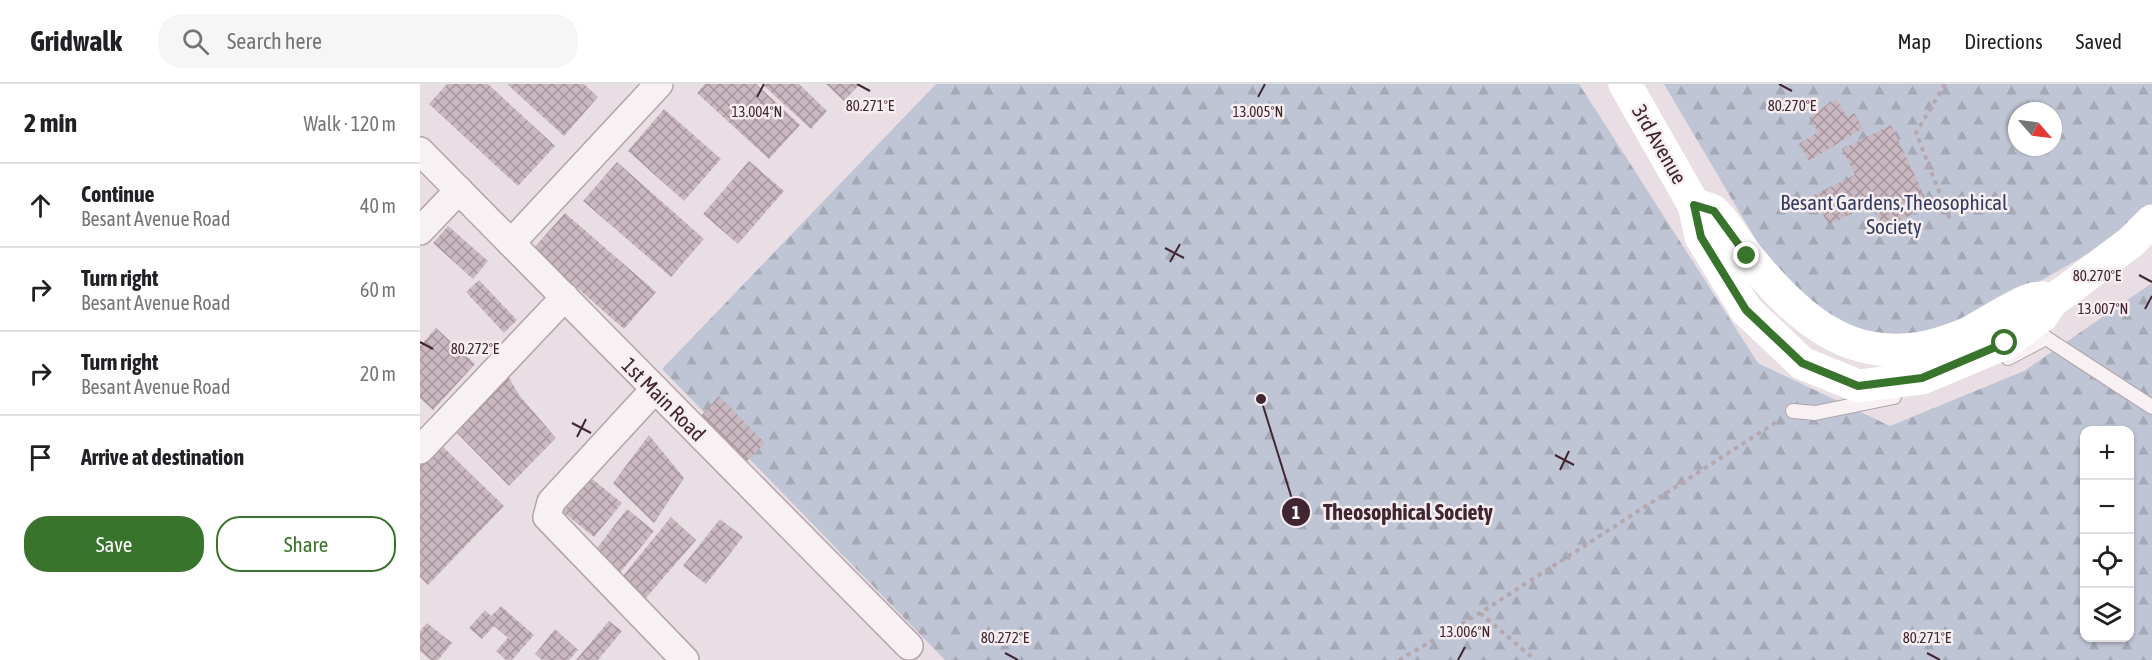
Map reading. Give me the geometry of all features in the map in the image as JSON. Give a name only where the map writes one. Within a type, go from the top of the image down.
[{"type":"main road","name":"3rd Avenue","points":[[1625,84],[1694,205],[1701,237],[1746,310],[1802,363],[1858,386],[1922,378],[2005,343],[2042,316],[2052,302],[2131,242],[2152,221]]},
{"type":"street","points":[[511,243],[659,84]]},
{"type":"street","name":"1st Main Road","points":[[420,151],[909,646]]},
{"type":"street","points":[[420,231],[459,189]]},
{"type":"street","points":[[420,450],[564,297]]},
{"type":"street","points":[[655,389],[551,502],[547,517],[685,660]]},
{"type":"lane","points":[[1995,365],[2046,338],[2152,407]]},
{"type":"lane","points":[[1793,411],[1815,413],[1935,388]]},
{"type":"path","points":[[1946,84],[1916,133],[1950,219]]},
{"type":"path","points":[[1399,660],[1480,613],[1793,411]]},
{"type":"path","points":[[1480,613],[1535,660]]},
{"type":"green space","points":[[936,84],[1579,84],[1758,363],[1890,426],[2024,371],[2152,283],[2152,660],[945,660],[662,369]]},
{"type":"green space","name":"Besant Gardens,Theosophical Society","points":[[1664,84],[2152,84],[2152,217],[1894,365],[1799,313]]},
{"type":"building","points":[[447,84],[488,84],[555,146],[518,186],[429,104]]},
{"type":"building","points":[[507,84],[584,84],[598,97],[564,136]]},
{"type":"building","points":[[705,84],[756,84],[800,125],[769,159],[697,93]]},
{"type":"building","points":[[762,84],[799,84],[827,111],[811,129]]},
{"type":"building","points":[[826,84],[860,84],[844,101]]},
{"type":"building","points":[[1836,99],[1847,117],[1854,113],[1863,128],[1809,161],[1799,144],[1818,132],[1809,117]]},
{"type":"building","points":[[664,109],[721,159],[684,201],[628,151]]},
{"type":"building","points":[[1891,125],[1929,206],[1884,228],[1872,204],[1828,225],[1814,195],[1855,175],[1842,149]]},
{"type":"building","points":[[749,161],[784,191],[738,244],[703,214]]},
{"type":"building","points":[[617,162],[704,239],[671,277],[583,201]]},
{"type":"building","points":[[565,213],[656,292],[624,329],[533,249]]},
{"type":"building","points":[[448,226],[488,261],[473,279],[433,243]]},
{"type":"building","points":[[479,280],[517,320],[504,333],[466,292]]},
{"type":"building","points":[[436,328],[475,364],[433,410],[420,398],[420,346]]},
{"type":"building","points":[[507,374],[519,395],[556,438],[509,486],[453,429]]},
{"type":"building","points":[[719,396],[765,443],[743,465],[698,419]]},
{"type":"building","points":[[649,435],[684,478],[654,523],[613,483]]},
{"type":"building","points":[[437,441],[504,506],[428,585],[420,577],[420,458]]},
{"type":"building","points":[[591,478],[622,503],[594,537],[563,512]]},
{"type":"building","points":[[627,509],[654,531],[619,574],[597,548]]},
{"type":"building","points":[[671,517],[696,540],[646,598],[623,576]]},
{"type":"building","points":[[720,519],[743,537],[706,584],[683,566]]},
{"type":"building","points":[[501,606],[534,635],[512,660],[506,660],[496,651],[508,638],[494,626],[482,639],[469,628],[485,610],[491,616]]},
{"type":"building","points":[[609,621],[622,631],[598,660],[576,660]]},
{"type":"building","points":[[427,623],[452,643],[438,660],[431,660],[420,651],[420,631]]},
{"type":"building","points":[[555,629],[578,650],[569,660],[542,660],[535,654]]},
{"type":"place","name":"Theosophical Society","points":[[1261,399]]},
{"type":"route","points":[[1747,256],[1714,211],[1694,205],[1701,237],[1746,310],[1802,363],[1858,386],[1922,378],[2005,343]]}]
